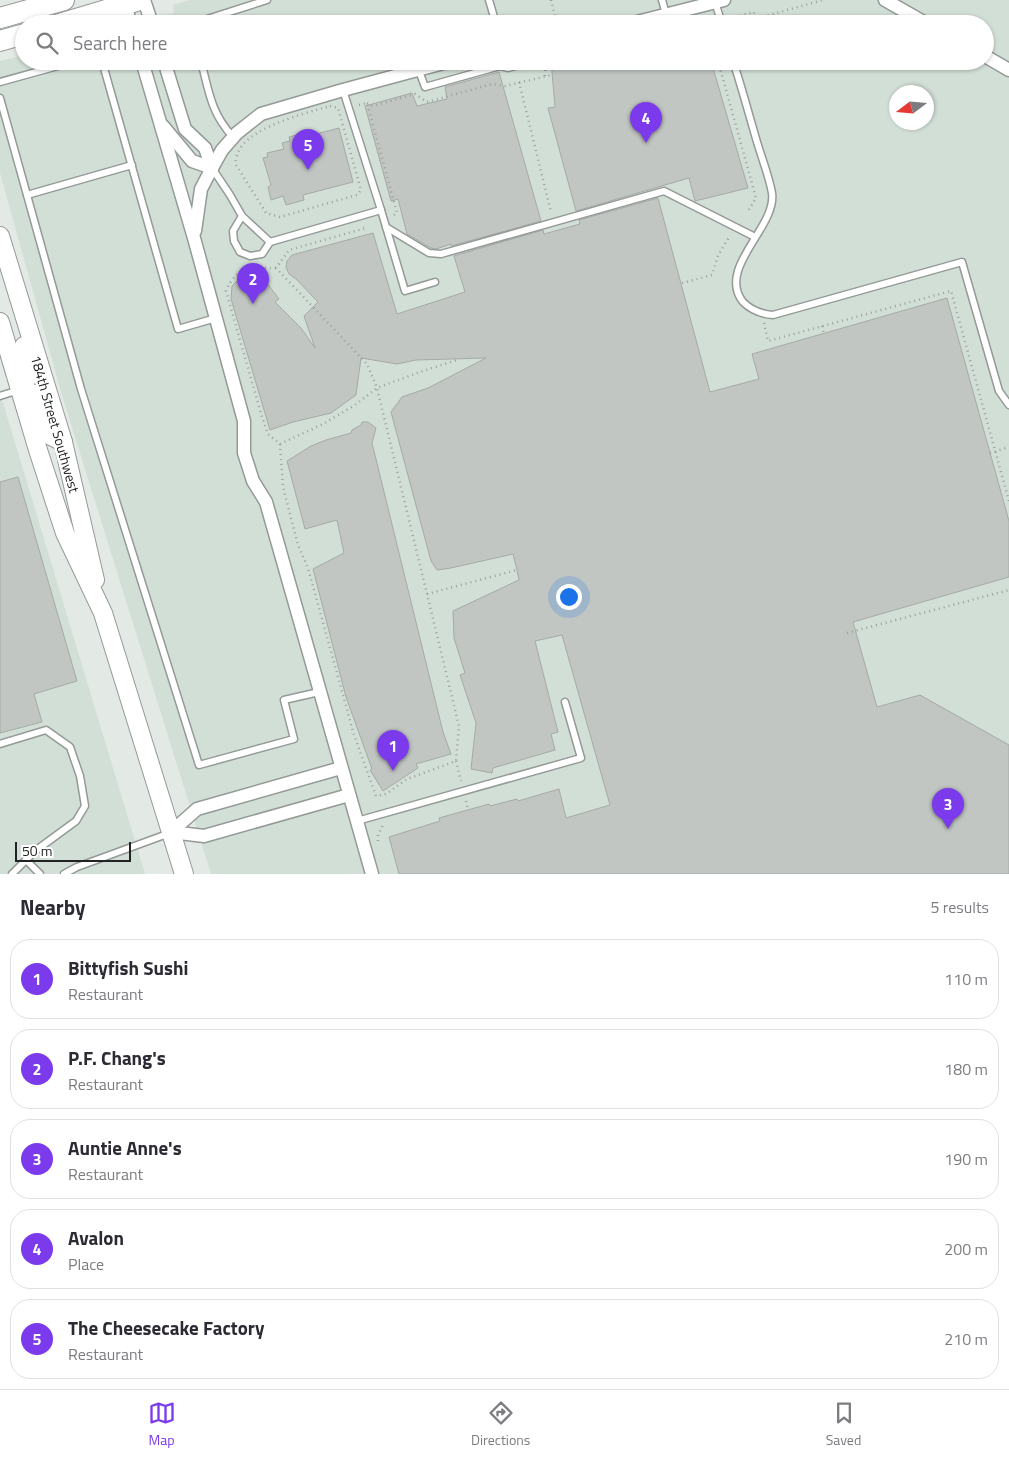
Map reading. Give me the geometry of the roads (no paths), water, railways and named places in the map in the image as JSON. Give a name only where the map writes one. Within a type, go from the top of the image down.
[{"type":"main road","points":[[0,18],[64,0]]},
{"type":"main road","points":[[99,15],[135,7]]},
{"type":"main road","points":[[0,41],[15,37]]},
{"type":"main road","name":"184th Street Southwest","points":[[0,236],[63,442],[103,613],[184,874]]},
{"type":"main road","name":"184th Street Southwest","points":[[0,322],[65,533],[103,613]]},
{"type":"main road","points":[[28,330],[24,353],[28,375],[20,390],[34,394],[47,434],[63,442]]},
{"type":"street","points":[[885,0],[911,15]]},
{"type":"street","points":[[662,15],[718,1]]},
{"type":"street","points":[[994,61],[1009,70]]},
{"type":"street","points":[[145,70],[194,238],[244,422],[244,453],[253,481],[266,502],[372,874]]},
{"type":"street","points":[[167,70],[185,129],[205,148],[212,168]]},
{"type":"street","points":[[194,238],[201,189],[212,168],[222,150],[233,137],[261,114],[343,90],[422,70]]},
{"type":"street","points":[[159,122],[192,161],[212,168]]},
{"type":"street","points":[[172,832],[197,809],[341,768]]},
{"type":"street","points":[[172,832],[204,836],[349,795]]},
{"type":"lane","points":[[217,15],[267,0]]},
{"type":"lane","points":[[489,0],[493,15]]},
{"type":"lane","points":[[662,0],[666,14]]},
{"type":"lane","points":[[718,1],[720,15]]},
{"type":"lane","points":[[0,82],[43,70]]},
{"type":"lane","points":[[105,70],[178,329],[216,318]]},
{"type":"lane","points":[[203,70],[213,109],[233,137]]},
{"type":"lane","points":[[419,71],[424,87],[478,70]]},
{"type":"lane","points":[[736,70],[772,195],[766,218],[742,260],[737,280],[738,296],[749,309],[762,314],[773,315],[962,262],[999,391],[1009,405]]},
{"type":"lane","points":[[343,90],[405,291],[435,282]]},
{"type":"lane","points":[[0,98],[81,389],[199,765],[294,738],[284,700],[319,692]]},
{"type":"lane","points":[[27,195],[132,165]]},
{"type":"lane","points":[[212,168],[242,216],[270,242]]},
{"type":"lane","points":[[386,227],[429,253],[441,254],[664,191],[755,237]]},
{"type":"lane","points":[[242,216],[233,231],[234,241],[240,252],[250,256],[262,254],[270,242],[381,210]]},
{"type":"lane","points":[[0,396],[20,390]]},
{"type":"lane","points":[[357,821],[581,758],[565,702]]},
{"type":"lane","points":[[0,744],[46,730],[70,747],[80,776],[86,806],[76,821],[26,860],[12,874]]},
{"type":"lane","points":[[64,874],[76,867],[172,832]]},
{"type":"lane","points":[[26,860],[40,874]]},
{"type":"place","name":"Avalon","points":[[646,143]]},
{"type":"place","name":"The Cheesecake Factory","points":[[308,170]]},
{"type":"place","name":"P.F. Chang's","points":[[253,304]]},
{"type":"place","name":"Bittyfish Sushi","points":[[393,771]]},
{"type":"place","name":"Auntie Anne's","points":[[948,829]]}]
